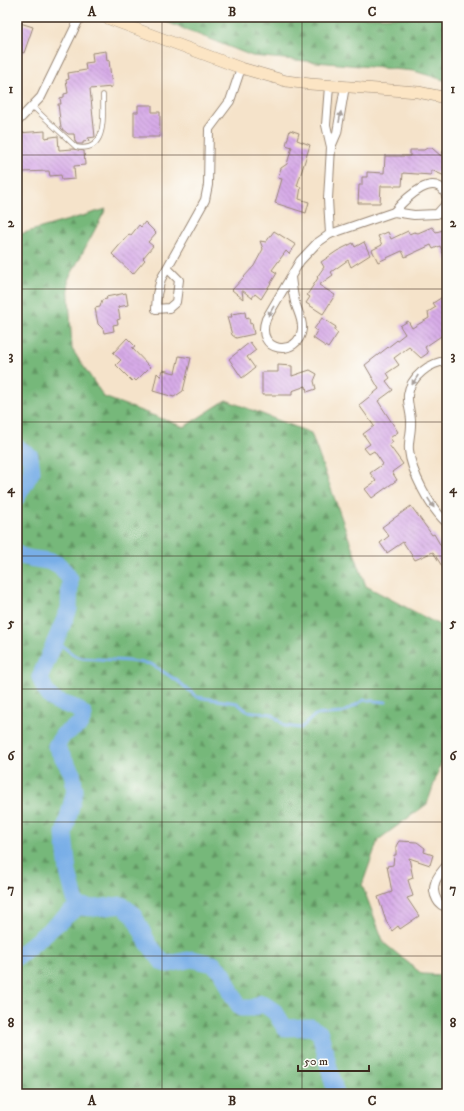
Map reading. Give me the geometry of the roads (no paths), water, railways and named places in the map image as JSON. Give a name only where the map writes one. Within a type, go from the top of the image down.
[{"type":"street","points":[[17,122],[41,97],[80,17]]},
{"type":"street","points":[[104,17],[241,68],[286,81],[329,86],[418,92],[447,98]]},
{"type":"street","points":[[167,268],[179,280],[176,302],[169,308],[156,309],[157,294],[161,279],[167,268],[205,200],[208,185],[209,129],[230,101],[241,68]]},
{"type":"street","points":[[329,86],[326,125],[331,147],[328,199],[330,234]]},
{"type":"street","points":[[331,147],[337,133],[345,86]]},
{"type":"street","points":[[291,278],[302,327],[301,335],[295,342],[286,348],[278,348],[269,344],[264,336],[263,328],[266,319],[300,261],[317,243],[330,234],[394,212],[415,191],[425,186],[435,185],[442,188],[447,198]]},
{"type":"street","points":[[394,212],[414,215],[437,214],[447,204]]},
{"type":"street","points":[[447,361],[430,366],[419,373],[412,383],[408,394],[411,425],[409,450],[412,462],[426,495],[447,523]]},
{"type":"street","points":[[447,865],[437,876],[434,885],[434,894],[438,902],[447,907]]},
{"type":"lane","points":[[32,106],[76,147],[81,148],[96,142],[104,127],[103,95]]},
{"type":"waterway","points":[[17,447],[30,456],[32,471],[17,497]]},
{"type":"waterway","points":[[17,554],[28,558],[55,563],[60,566],[70,579],[69,609],[40,677],[49,696],[60,703],[77,709],[84,715],[80,724],[63,735],[56,746],[72,773],[75,790],[64,834],[68,872],[77,907],[96,908],[122,905],[133,914],[148,943],[163,963],[169,964],[192,959],[213,964],[223,973],[234,998],[241,1008],[253,1008],[262,1003],[275,1012],[285,1028],[311,1027],[320,1033],[336,1094]]},
{"type":"waterway","points":[[56,641],[75,656],[82,658],[151,664],[179,682],[197,697],[237,703],[247,711],[272,714],[285,726],[301,728],[315,715],[342,713],[364,700],[386,702]]},
{"type":"waterway","points":[[17,957],[77,907]]},
{"type":"waterway","points":[[326,1094],[334,1087]]}]
